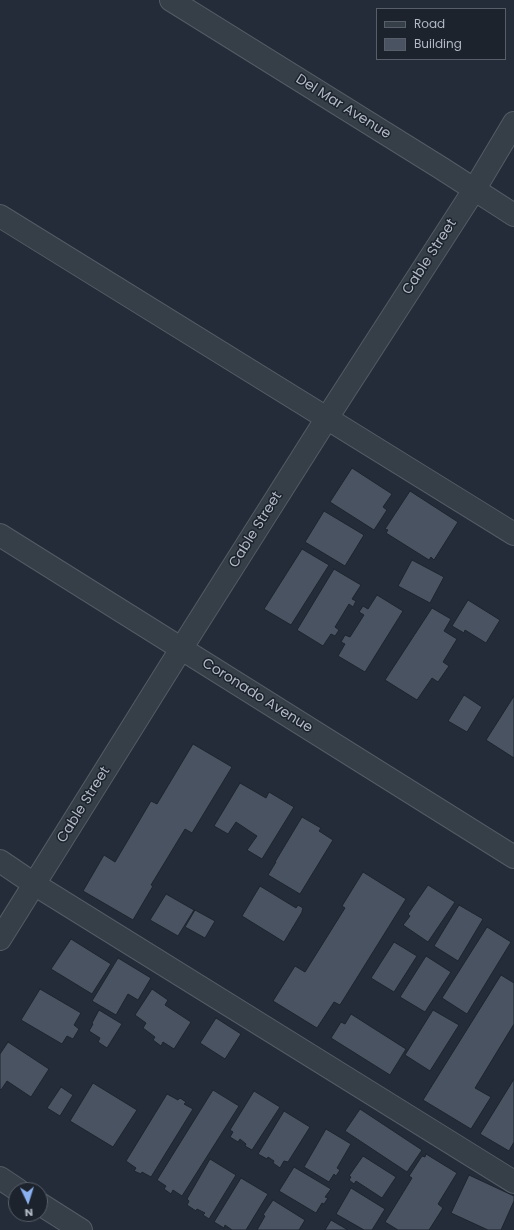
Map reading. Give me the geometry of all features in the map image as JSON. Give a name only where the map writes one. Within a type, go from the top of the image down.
[{"type":"street","name":"Del Mar Avenue","points":[[171,0],[514,215]]},
{"type":"street","name":"Cable Street","points":[[0,938],[327,418],[474,190],[514,124]]},
{"type":"street","points":[[0,216],[514,534]]},
{"type":"street","name":"Coronado Avenue","points":[[0,535],[514,857]]},
{"type":"street","points":[[0,861],[34,884],[514,1182]]},
{"type":"street","points":[[48,1209],[81,1230]]},
{"type":"building","points":[[352,468],[392,494],[383,507],[387,510],[374,530],[330,502]]},
{"type":"building","points":[[410,491],[458,522],[434,560],[431,557],[429,560],[386,533],[388,530],[385,529]]},
{"type":"building","points":[[324,511],[364,535],[345,566],[305,542]]},
{"type":"building","points":[[302,549],[329,565],[291,625],[264,609]]},
{"type":"building","points":[[412,560],[444,577],[430,603],[398,586]]},
{"type":"building","points":[[334,569],[361,585],[352,599],[356,601],[353,607],[349,604],[335,627],[339,630],[335,636],[331,634],[323,646],[297,630]]},
{"type":"building","points":[[377,595],[403,611],[365,672],[338,656],[345,644],[341,642],[345,635],[350,637],[364,615],[359,612],[363,606],[368,609]]},
{"type":"building","points":[[468,600],[500,620],[486,643],[465,630],[464,633],[452,626]]},
{"type":"building","points":[[432,608],[451,619],[444,631],[457,639],[443,662],[449,666],[438,682],[432,678],[417,700],[385,680]]},
{"type":"building","points":[[464,695],[482,707],[467,732],[448,721]]},
{"type":"building","points":[[514,696],[514,758],[486,740]]},
{"type":"building","points":[[193,744],[232,767],[192,833],[185,829],[151,885],[153,886],[133,920],[83,891],[104,855],[115,862],[151,801],[157,804]]},
{"type":"building","points":[[240,783],[266,798],[269,792],[294,807],[262,859],[247,850],[257,836],[236,822],[228,834],[214,826]]},
{"type":"building","points":[[302,817],[321,828],[319,831],[333,840],[300,894],[268,875]]},
{"type":"building","points":[[363,872],[406,899],[340,1005],[334,1002],[317,1028],[273,1001],[295,966],[305,972],[345,908],[342,906]]},
{"type":"building","points":[[428,885],[455,902],[428,942],[403,925],[410,916],[408,914]]},
{"type":"building","points":[[260,886],[296,908],[298,905],[303,908],[284,942],[242,916]]},
{"type":"building","points":[[166,894],[194,910],[178,936],[150,920]]},
{"type":"building","points":[[459,905],[483,919],[458,961],[434,946]]},
{"type":"building","points":[[195,910],[215,921],[205,938],[185,927]]},
{"type":"building","points":[[487,927],[511,942],[467,1014],[442,998]]},
{"type":"building","points":[[71,939],[111,964],[92,994],[51,969]]},
{"type":"building","points":[[394,942],[417,956],[394,992],[371,978]]},
{"type":"building","points":[[426,956],[451,972],[425,1012],[400,997]]},
{"type":"building","points":[[118,958],[151,978],[138,1000],[128,994],[116,1015],[92,1001]]},
{"type":"building","points":[[501,975],[514,983],[514,1024],[475,1088],[491,1097],[471,1129],[423,1100]]},
{"type":"building","points":[[40,989],[81,1013],[74,1025],[79,1029],[73,1039],[67,1036],[62,1044],[21,1020]]},
{"type":"building","points":[[152,989],[168,1000],[165,1005],[191,1022],[174,1049],[163,1042],[161,1046],[153,1040],[155,1037],[143,1028],[146,1023],[135,1015]]},
{"type":"building","points":[[99,1010],[122,1024],[107,1048],[98,1042],[100,1038],[89,1031]]},
{"type":"building","points":[[433,1010],[459,1025],[430,1071],[405,1055]]},
{"type":"building","points":[[351,1014],[406,1049],[390,1075],[331,1038],[341,1022],[345,1024]]},
{"type":"building","points":[[216,1018],[241,1034],[225,1059],[200,1043]]},
{"type":"building","points":[[8,1042],[49,1069],[31,1097],[7,1081],[1,1090],[0,1089],[0,1054]]},
{"type":"building","points":[[514,1079],[514,1142],[509,1151],[480,1134]]},
{"type":"building","points":[[93,1083],[137,1110],[113,1147],[70,1121]]},
{"type":"building","points":[[61,1087],[73,1095],[60,1116],[47,1108]]},
{"type":"building","points":[[213,1090],[239,1106],[182,1196],[173,1190],[171,1194],[164,1189],[166,1186],[157,1180]]},
{"type":"building","points":[[254,1091],[280,1107],[252,1150],[245,1146],[246,1144],[240,1139],[238,1142],[230,1137],[233,1132],[230,1130]]},
{"type":"building","points":[[167,1094],[178,1100],[180,1098],[186,1102],[184,1104],[193,1109],[151,1177],[142,1172],[141,1174],[134,1171],[136,1168],[126,1161]]},
{"type":"building","points":[[360,1109],[422,1150],[407,1172],[345,1131]]},
{"type":"building","points":[[284,1111],[310,1127],[288,1162],[284,1161],[280,1168],[268,1157],[267,1159],[258,1154]]},
{"type":"building","points":[[326,1129],[351,1144],[337,1168],[340,1170],[336,1176],[334,1174],[329,1182],[304,1167]]},
{"type":"building","points":[[426,1154],[457,1173],[438,1204],[443,1208],[429,1230],[398,1230],[385,1222],[412,1178],[409,1176],[422,1156],[425,1157]]},
{"type":"building","points":[[363,1156],[396,1177],[382,1198],[356,1181],[354,1184],[349,1180],[351,1177],[349,1176]]},
{"type":"building","points":[[210,1159],[236,1175],[209,1219],[203,1215],[205,1213],[197,1209],[196,1211],[187,1205],[189,1201],[187,1199]]},
{"type":"building","points":[[294,1167],[331,1189],[325,1197],[328,1198],[324,1204],[322,1203],[316,1213],[279,1191]]},
{"type":"building","points":[[469,1175],[514,1196],[514,1201],[501,1230],[488,1230],[451,1213]]},
{"type":"building","points":[[241,1178],[268,1194],[246,1230],[232,1230],[225,1225],[224,1228],[214,1222]]},
{"type":"building","points":[[351,1188],[385,1209],[372,1230],[364,1230],[336,1214]]},
{"type":"building","points":[[273,1200],[305,1220],[299,1230],[257,1230],[265,1216],[263,1215]]},
{"type":"building","points":[[331,1220],[348,1230],[325,1230]]}]
